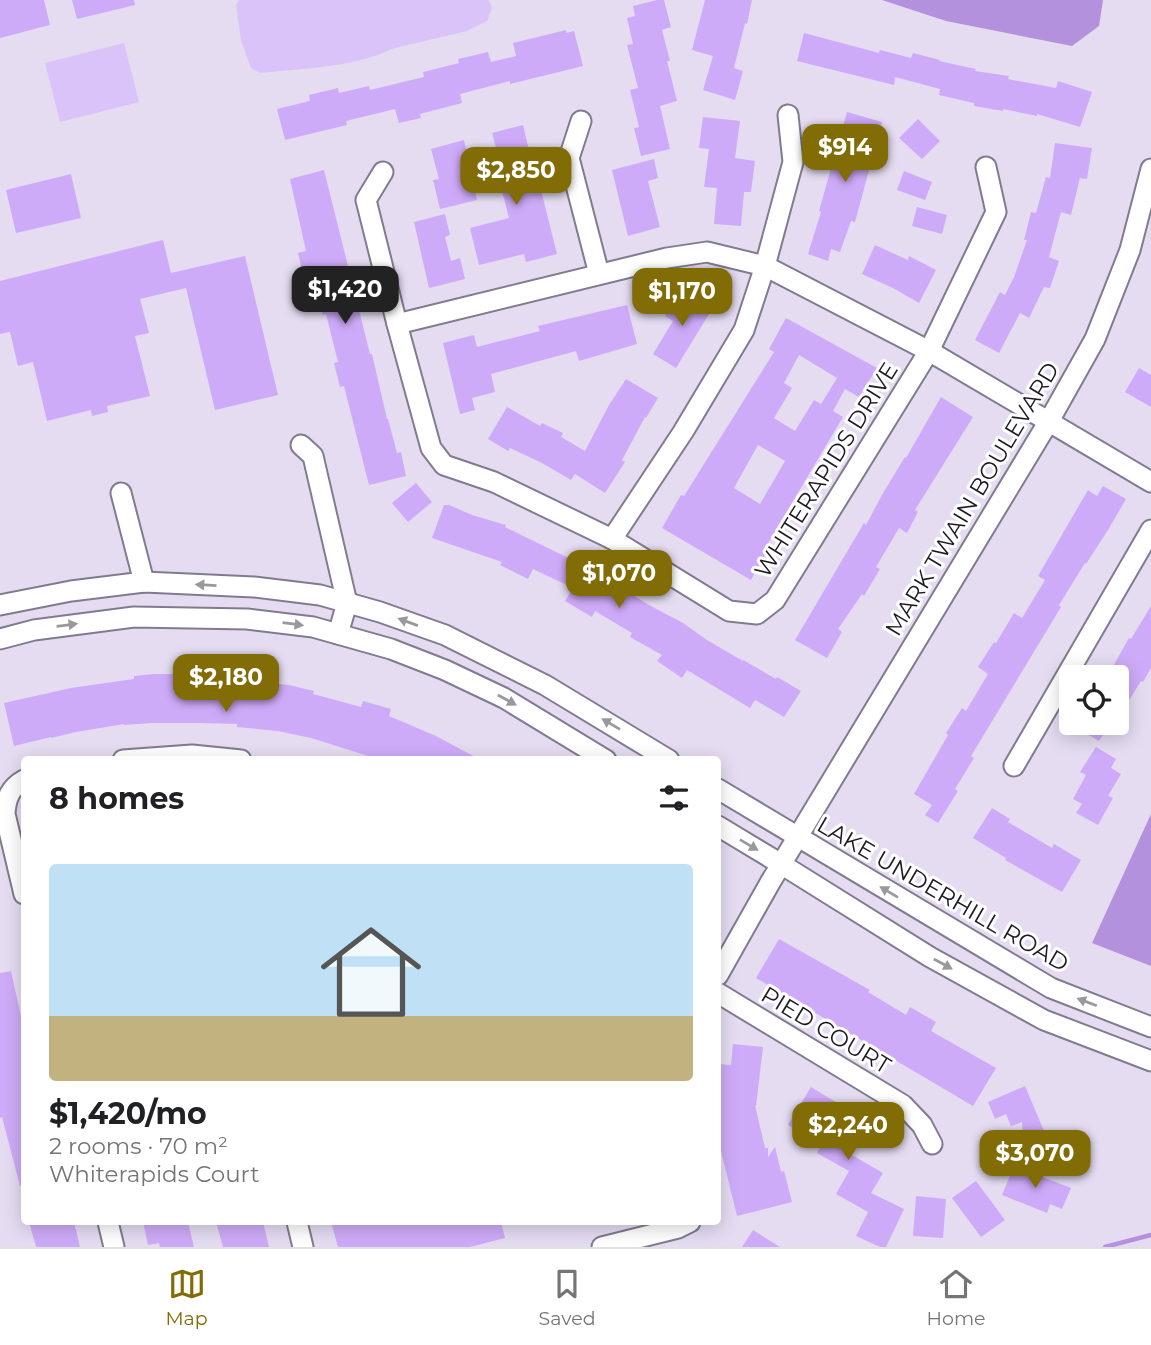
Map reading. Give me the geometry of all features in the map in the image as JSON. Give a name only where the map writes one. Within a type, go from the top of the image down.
[{"type":"street","points":[[611,539],[683,432],[744,330],[765,266],[793,162],[788,115]]},
{"type":"street","points":[[581,121],[569,158],[599,274]]},
{"type":"street","name":"WHITERAPIDS DRIVE","points":[[383,172],[366,200],[431,448],[444,466],[494,482],[611,539],[729,611],[757,614],[775,600],[929,351],[996,212],[986,167]]},
{"type":"street","name":"MARK TWAIN BOULEVARD","points":[[721,970],[781,864],[1049,421],[1095,340],[1130,250],[1151,169]]},
{"type":"street","points":[[397,324],[667,258],[707,252],[765,266],[929,351],[1151,482]]},
{"type":"street","points":[[301,445],[313,456],[347,603],[338,634]]},
{"type":"street","points":[[121,493],[144,582]]},
{"type":"street","points":[[1014,766],[1151,530]]},
{"type":"street","points":[[0,605],[71,591],[144,582],[254,587],[320,595],[445,635],[545,685],[662,756]]},
{"type":"street","points":[[0,639],[34,630],[134,617],[247,619],[313,627],[391,649],[445,670],[504,698],[599,756]]},
{"type":"street","points":[[21,782],[9,793],[5,814],[21,881]]},
{"type":"street","name":"LAKE UNDERHILL ROAD","points":[[721,791],[1051,988],[1151,1027]]},
{"type":"street","points":[[721,828],[930,957],[1044,1020],[1151,1061]]},
{"type":"street","name":"PIED COURT","points":[[721,995],[903,1105],[922,1125],[932,1144]]},
{"type":"street","points":[[108,1225],[114,1247]]},
{"type":"street","points":[[298,1225],[303,1247]]},
{"type":"street","points":[[602,1247],[683,1225]]},
{"type":"shaded area","points":[[239,0],[489,0],[492,8],[487,21],[467,31],[391,49],[362,60],[260,73],[251,68],[241,40],[236,5]]},
{"type":"shaded area","points":[[882,0],[1103,0],[1099,26],[1072,46],[946,21]]},
{"type":"shaded area","points":[[124,43],[139,102],[60,122],[45,63]]},
{"type":"shaded area","points":[[1151,814],[1151,966],[1092,943]]},
{"type":"building","points":[[0,0],[44,0],[50,25],[0,38]]},
{"type":"building","points":[[72,0],[134,0],[135,5],[77,19]]},
{"type":"building","points":[[664,0],[671,27],[662,30],[677,101],[660,106],[670,149],[641,156],[634,128],[639,127],[630,90],[638,88],[627,45],[633,44],[627,18],[635,16],[633,6]]},
{"type":"building","points":[[705,0],[752,0],[734,68],[743,71],[735,100],[703,90],[713,56],[692,50]]},
{"type":"building","points":[[566,30],[566,33],[574,31],[583,66],[460,94],[462,103],[420,114],[421,118],[399,123],[395,109],[346,121],[347,125],[285,140],[277,109],[310,101],[309,95],[338,88],[339,93],[369,86],[370,90],[424,77],[423,72],[459,63],[458,59],[488,52],[491,62],[516,56],[513,43]]},
{"type":"building","points":[[804,33],[879,53],[880,50],[911,58],[913,53],[976,69],[975,71],[1009,76],[1008,79],[1056,88],[1058,81],[1092,92],[1080,127],[1037,114],[974,106],[974,103],[939,95],[940,89],[895,77],[894,85],[797,61]]},
{"type":"building","points":[[847,112],[882,122],[855,222],[851,221],[840,252],[831,249],[828,261],[808,254]]},
{"type":"building","points":[[703,117],[740,121],[735,158],[755,161],[751,192],[744,192],[741,226],[714,224],[717,188],[704,187],[709,149],[699,148]]},
{"type":"building","points":[[918,119],[940,141],[922,159],[899,138]]},
{"type":"building","points":[[523,125],[537,191],[541,190],[557,254],[526,262],[524,254],[479,265],[470,228],[509,218],[495,164],[500,163],[492,133]]},
{"type":"building","points":[[464,140],[477,200],[440,209],[433,180],[439,179],[431,149]]},
{"type":"building","points":[[1055,143],[1092,148],[1087,179],[1080,178],[1071,215],[1061,212],[1049,257],[1059,261],[1050,288],[1044,287],[1029,318],[1020,313],[999,353],[975,340],[1000,292],[1005,295],[1014,277],[1027,240],[1024,240],[1031,212],[1036,213],[1046,177],[1050,178]]},
{"type":"building","points":[[654,159],[658,178],[648,181],[660,227],[628,236],[612,170]]},
{"type":"building","points":[[324,170],[387,419],[397,453],[401,452],[406,476],[369,485],[344,386],[340,387],[334,363],[338,362],[326,314],[323,315],[314,280],[305,282],[298,253],[306,251],[290,179]]},
{"type":"building","points":[[904,171],[932,182],[925,200],[897,190]]},
{"type":"building","points":[[71,174],[81,218],[16,233],[6,190]]},
{"type":"building","points":[[917,207],[947,215],[942,234],[912,226]]},
{"type":"building","points":[[445,214],[450,235],[445,237],[451,261],[460,258],[465,279],[429,288],[414,222]]},
{"type":"building","points":[[163,240],[171,273],[245,256],[278,395],[215,410],[186,288],[140,299],[149,333],[135,336],[150,396],[107,406],[108,412],[92,416],[91,410],[47,421],[33,362],[18,366],[10,332],[0,334],[0,281]]},
{"type":"building","points":[[875,245],[908,260],[909,256],[936,270],[919,303],[862,274]]},
{"type":"building","points":[[680,290],[712,309],[676,368],[653,354],[673,321],[665,316]]},
{"type":"building","points":[[627,305],[637,344],[579,361],[576,351],[491,374],[495,392],[472,398],[475,410],[460,414],[443,343],[474,335],[477,347],[540,331],[538,326]]},
{"type":"building","points":[[786,318],[877,368],[859,397],[845,389],[833,411],[843,417],[767,545],[770,546],[751,580],[662,528],[774,352],[769,349]],"holes":[[[799,355],[837,378],[821,404],[814,400],[795,431],[774,418],[792,388],[784,383]],[[758,445],[785,461],[760,504],[734,488]]]},
{"type":"building","points":[[1139,368],[1151,375],[1151,407],[1125,392]]},
{"type":"building","points":[[626,379],[658,398],[622,460],[625,462],[605,493],[575,474],[571,480],[542,463],[510,448],[508,451],[488,439],[507,407],[540,426],[542,423],[563,433],[561,437],[585,451]]},
{"type":"building","points":[[941,397],[973,417],[915,510],[918,512],[907,533],[899,528],[876,567],[880,569],[864,596],[862,594],[838,629],[842,632],[827,658],[795,640]]},
{"type":"building","points":[[416,483],[432,502],[408,522],[392,503]]},
{"type":"building","points":[[1103,486],[1126,499],[1059,605],[1061,607],[971,756],[974,758],[955,789],[958,791],[938,823],[925,815],[932,805],[914,794],[948,735],[946,733],[962,708],[966,711],[988,674],[978,667],[1014,613],[1022,618],[1045,580],[1038,576],[1088,490],[1097,496]]},
{"type":"building","points":[[444,505],[506,525],[505,527],[589,568],[743,661],[801,691],[784,717],[755,700],[750,708],[687,670],[682,678],[657,661],[662,655],[630,637],[632,633],[595,611],[592,617],[565,601],[573,588],[533,569],[528,579],[500,565],[502,562],[432,538]]},
{"type":"building","points":[[1151,606],[1151,668],[1129,700],[1129,665],[1114,665],[1129,638],[1131,639]]},
{"type":"building","points":[[192,674],[192,679],[289,685],[361,707],[363,701],[391,709],[389,716],[474,756],[368,756],[278,731],[237,727],[237,724],[200,723],[124,724],[14,746],[4,703],[71,688],[134,679],[134,676]]},
{"type":"building","points":[[1089,735],[1103,735],[1099,741]]},
{"type":"building","points":[[1096,747],[1116,759],[1111,768],[1121,774],[1108,796],[1113,798],[1098,825],[1076,813],[1082,804],[1073,799],[1086,775],[1080,772]]},
{"type":"building","points":[[992,808],[1010,819],[1008,822],[1052,848],[1054,844],[1081,860],[1062,892],[1005,860],[1006,858],[973,838]]},
{"type":"building","points":[[779,939],[870,990],[868,992],[906,1015],[910,1007],[936,1022],[931,1031],[996,1068],[973,1106],[756,978]]},
{"type":"building","points":[[11,971],[21,1016],[20,1186],[2,1117],[0,1118],[0,973]]},
{"type":"building","points":[[733,1044],[763,1047],[755,1105],[765,1148],[768,1148],[768,1157],[775,1147],[792,1202],[737,1216],[721,1151],[721,1064],[731,1065]]},
{"type":"building","points":[[1025,1086],[1044,1131],[1067,1130],[1070,1161],[1025,1165],[1022,1122],[1011,1126],[1006,1114],[995,1119],[988,1102]]},
{"type":"building","points":[[811,1087],[870,1124],[852,1155],[883,1173],[871,1193],[904,1209],[886,1247],[856,1236],[868,1212],[836,1194],[849,1171],[817,1153],[821,1145],[788,1125]]},
{"type":"building","points":[[1014,1166],[1071,1188],[1062,1209],[1050,1204],[1047,1213],[1002,1195]]},
{"type":"building","points":[[976,1181],[1005,1220],[981,1237],[952,1198]]},
{"type":"building","points":[[916,1196],[946,1199],[943,1238],[913,1236]]},
{"type":"building","points":[[30,1225],[75,1225],[80,1247],[36,1247]]},
{"type":"building","points":[[144,1225],[189,1225],[194,1247],[160,1247],[159,1243],[148,1245]]},
{"type":"building","points":[[217,1225],[264,1225],[269,1247],[223,1247]]},
{"type":"building","points":[[332,1225],[502,1225],[505,1238],[470,1247],[338,1247]]},
{"type":"building","points":[[753,1230],[780,1247],[742,1247]]},
{"type":"waterway","points":[[1105,1247],[1151,1235]]}]
